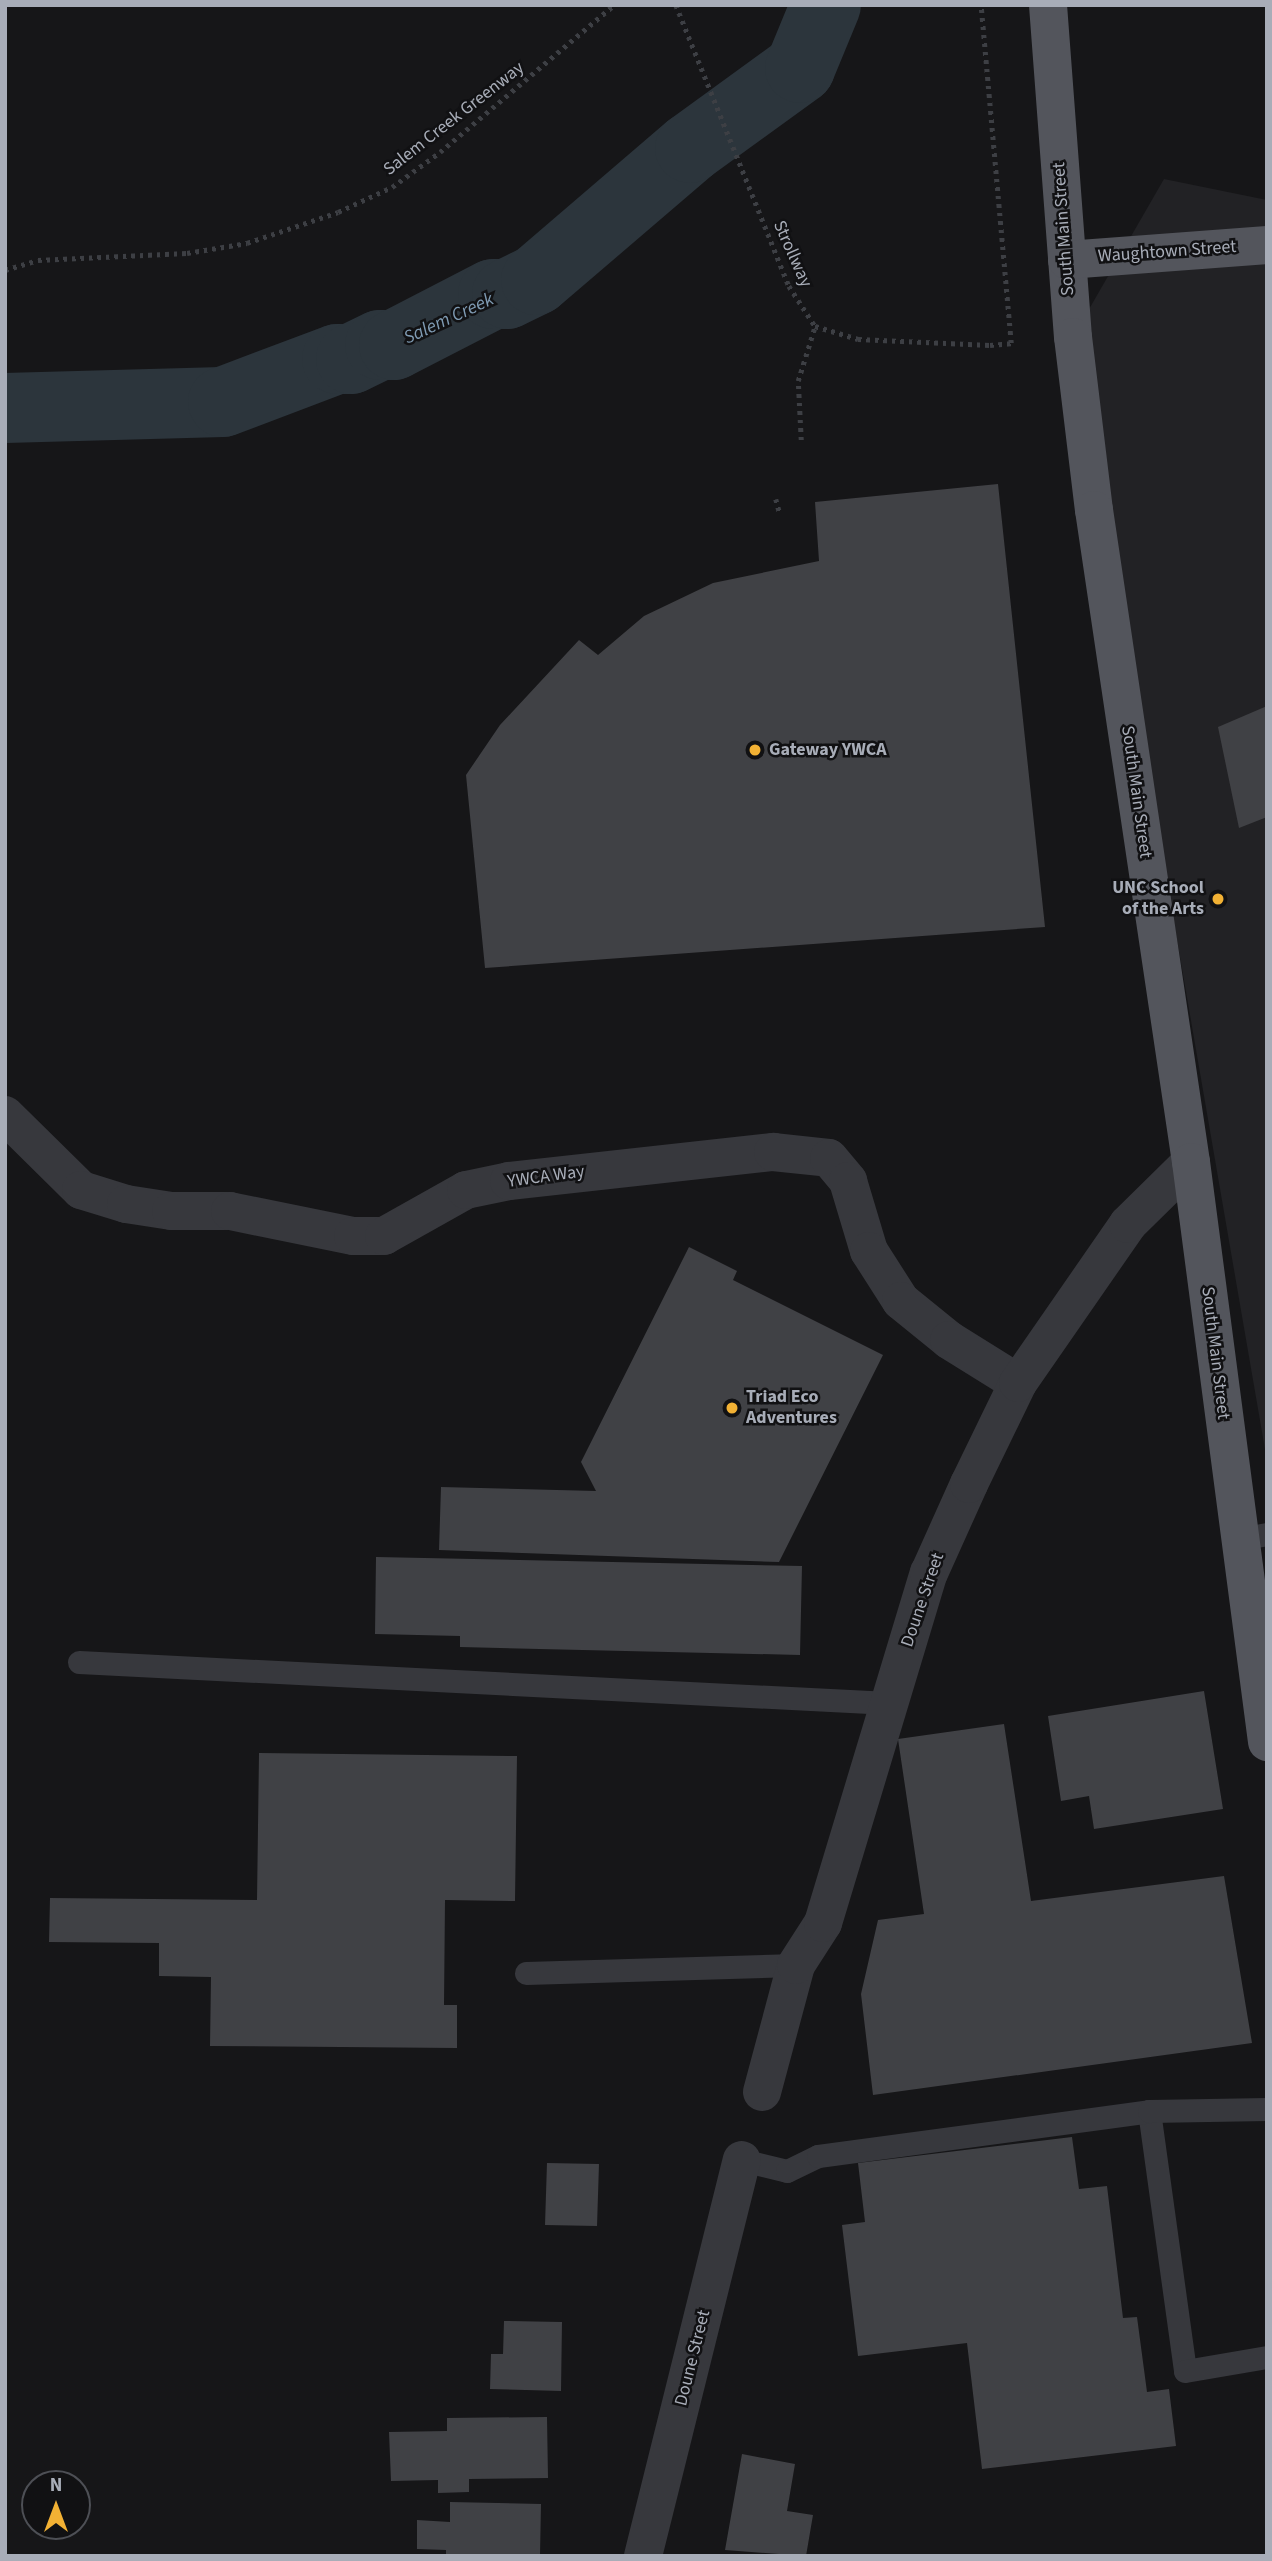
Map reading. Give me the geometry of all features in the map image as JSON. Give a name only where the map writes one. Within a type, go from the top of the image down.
[{"type":"main road","name":"South Main Street","points":[[1048,5],[1066,260],[1094,510],[1191,1162],[1253,1536],[1267,1742]]},
{"type":"main road","name":"Waughtown Street","points":[[1066,260],[1267,245]]},
{"type":"street","name":"YWCA Way","points":[[5,1115],[81,1190],[126,1204],[171,1211],[230,1211],[353,1236],[384,1236],[466,1190],[509,1181],[773,1152],[830,1158],[848,1181],[869,1251],[901,1301],[949,1340],[1018,1382]]},
{"type":"street","name":"Doune Street","points":[[762,2092],[796,1965],[823,1923],[929,1573],[1018,1382],[1128,1224],[1191,1162]]},
{"type":"street","name":"Doune Street","points":[[643,2556],[742,2160]]},
{"type":"lane","points":[[79,1662],[889,1703]]},
{"type":"lane","points":[[526,1973],[796,1965]]},
{"type":"lane","points":[[742,2160],[788,2171],[818,2156],[1149,2111],[1267,2109]]},
{"type":"lane","points":[[1149,2111],[1185,2371],[1267,2357]]},
{"type":"path","name":"Salem Creek Greenway","points":[[5,270],[38,260],[187,253],[223,247],[338,212],[392,187],[440,152],[614,5]]},
{"type":"path","name":"Strollway","points":[[676,5],[789,286],[815,326]]},
{"type":"path","points":[[801,440],[798,382],[815,326],[858,339],[915,345],[1011,343],[981,5]]},
{"type":"path","points":[[776,499],[779,514]]},
{"type":"shaded area","name":"UNC School of the Arts","points":[[1164,179],[1267,200],[1267,1461],[1073,337]]},
{"type":"building","name":"Gateway YWCA","points":[[998,484],[1045,927],[485,968],[466,775],[500,725],[579,640],[598,655],[644,616],[713,583],[819,561],[815,502]]},
{"type":"building","points":[[1267,706],[1267,817],[1239,828],[1218,727]]},
{"type":"building","name":"Triad Eco Adventures","points":[[689,1247],[737,1271],[733,1280],[883,1355],[779,1562],[439,1550],[441,1487],[596,1491],[581,1462]]},
{"type":"building","points":[[376,1557],[802,1566],[800,1655],[460,1647],[460,1636],[375,1634]]},
{"type":"building","points":[[1204,1691],[1223,1809],[1094,1829],[1089,1796],[1061,1801],[1048,1716]]},
{"type":"building","points":[[1004,1724],[1031,1901],[1224,1876],[1252,2043],[873,2095],[861,1994],[878,1920],[924,1914],[898,1739]]},
{"type":"building","points":[[259,1753],[517,1756],[515,1901],[445,1900],[444,2005],[457,2005],[457,2048],[210,2046],[211,1977],[159,1976],[159,1943],[49,1942],[50,1898],[257,1900]]},
{"type":"building","points":[[1072,2137],[1079,2189],[1107,2186],[1123,2318],[1137,2317],[1147,2392],[1169,2389],[1176,2446],[982,2469],[967,2343],[858,2356],[842,2225],[865,2222],[858,2163]]},
{"type":"building","points":[[547,2163],[599,2164],[597,2226],[545,2225]]},
{"type":"building","points":[[504,2321],[562,2322],[561,2391],[490,2389],[491,2354],[503,2354]]},
{"type":"building","points":[[547,2417],[548,2478],[469,2479],[469,2492],[438,2493],[438,2480],[391,2481],[389,2432],[447,2431],[447,2418]]},
{"type":"building","points":[[742,2454],[795,2464],[787,2511],[813,2515],[806,2556],[725,2550]]},
{"type":"building","points":[[450,2502],[541,2504],[540,2556],[446,2556],[446,2550],[417,2549],[417,2520],[450,2522]]},
{"type":"waterway","name":"Salem Creek","points":[[5,408],[223,402],[337,359],[351,359],[380,345],[394,345],[493,294],[507,294],[536,280],[690,148],[800,68],[826,5]]},
{"type":"place","name":"Gateway YWCA","points":[[755,750]]},
{"type":"place","name":"UNC School of the Arts","points":[[1218,899]]},
{"type":"place","name":"Triad Eco Adventures","points":[[732,1408]]}]
